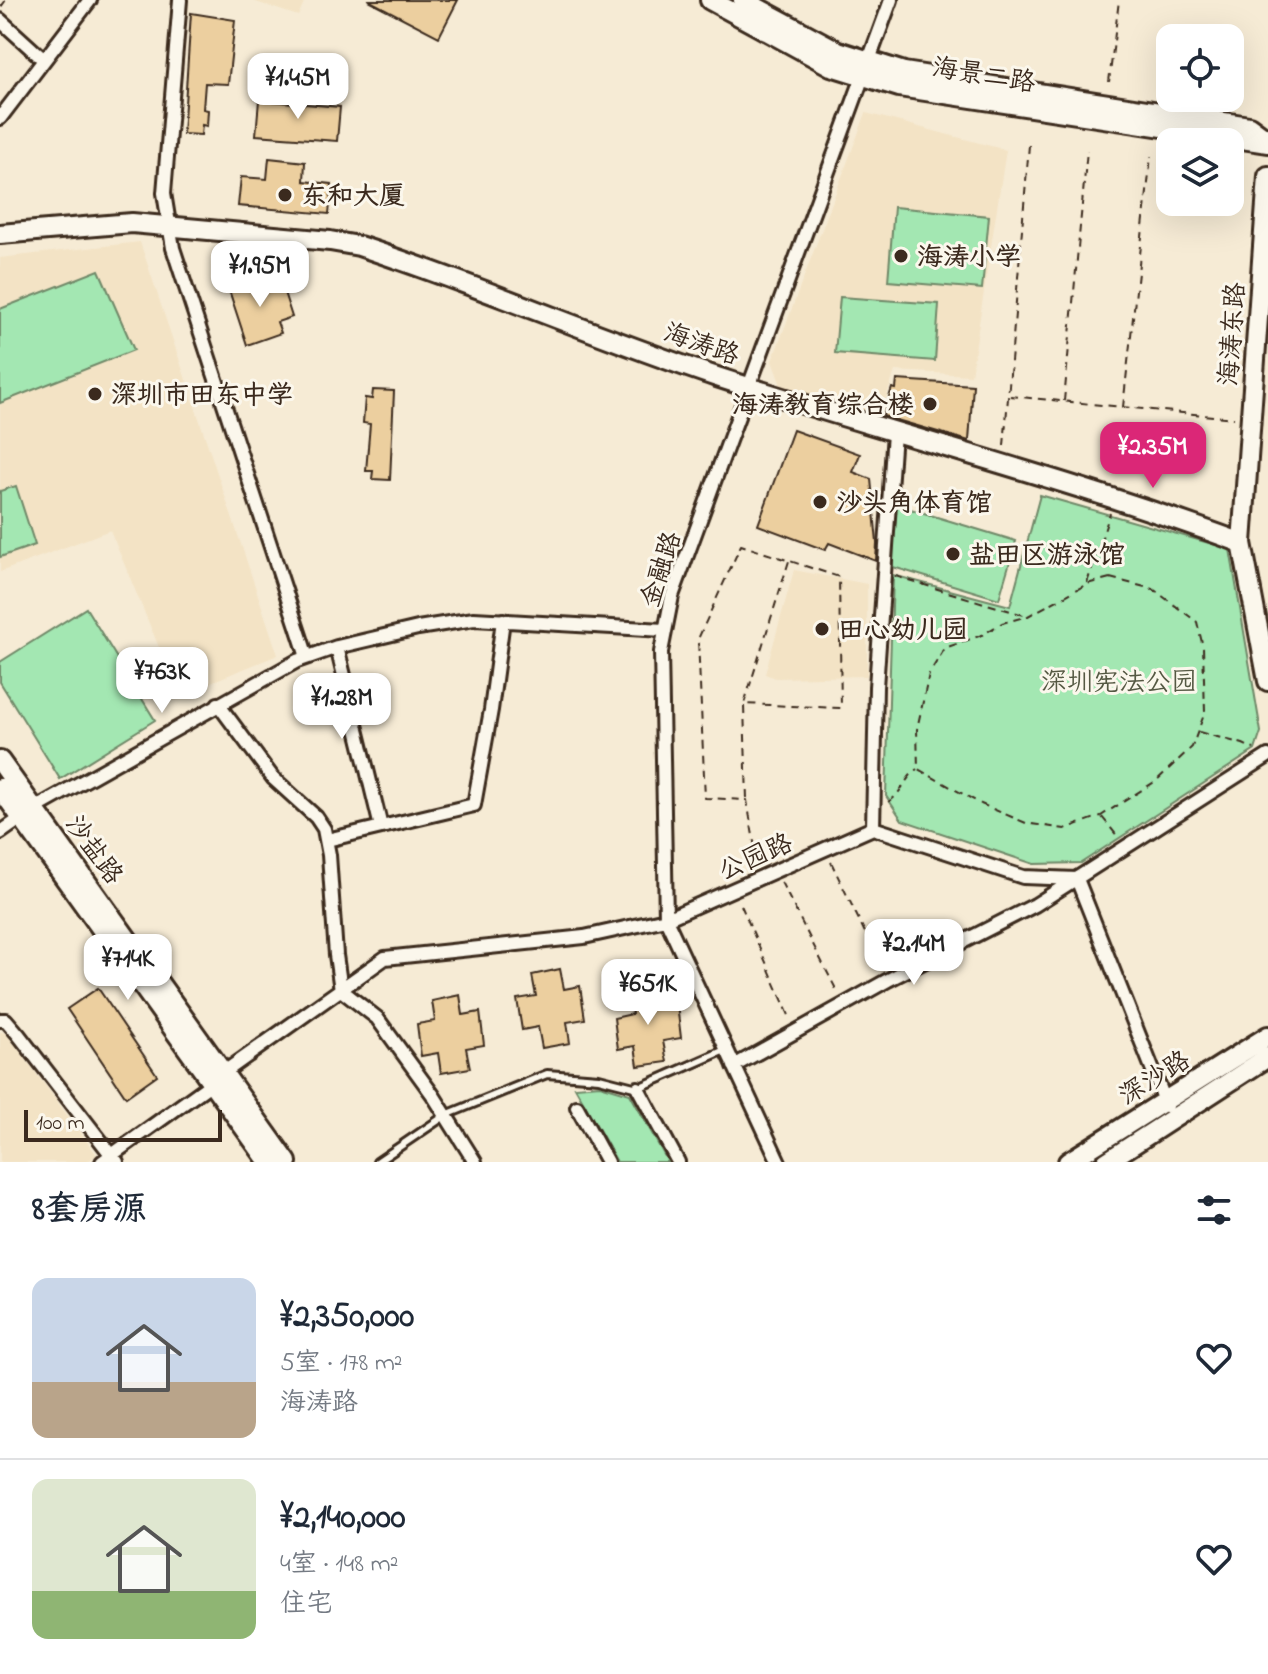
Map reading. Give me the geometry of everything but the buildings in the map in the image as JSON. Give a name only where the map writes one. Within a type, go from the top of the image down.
[{"type":"street","points":[[0,118],[90,0]]},
{"type":"street","points":[[180,0],[164,193],[175,258],[307,657]]},
{"type":"street","name":"海景二路","points":[[710,0],[831,66],[866,68]]},
{"type":"street","name":"海景二路","points":[[743,0],[899,87],[1268,141]]},
{"type":"street","name":"金融路","points":[[779,1162],[666,919],[661,652],[672,596],[891,0]]},
{"type":"street","points":[[0,20],[44,60]]},
{"type":"street","name":"海涛东路","points":[[1242,543],[1268,176]]},
{"type":"street","name":"海涛路","points":[[0,234],[132,223],[359,246],[749,387],[1002,463],[1242,543]]},
{"type":"street","points":[[894,433],[876,687],[873,828],[1023,877],[1077,879]]},
{"type":"street","points":[[1242,543],[1268,681]]},
{"type":"street","points":[[0,833],[28,813],[218,704],[307,657],[337,647],[445,622],[503,620],[664,630]]},
{"type":"street","points":[[327,840],[474,805],[503,620]]},
{"type":"street","points":[[337,647],[381,827]]},
{"type":"street","points":[[218,704],[273,778],[316,817],[327,840],[341,990],[377,1018],[446,1115],[475,1162]]},
{"type":"street","points":[[734,1066],[888,980],[1035,905],[1265,757]]},
{"type":"street","name":"沙盐路","points":[[0,761],[28,813],[217,1078],[269,1162]]},
{"type":"street","name":"沙盐路","points":[[0,788],[28,813]]},
{"type":"street","name":"公园路","points":[[110,1160],[217,1078],[385,958],[584,937],[666,919],[873,828]]},
{"type":"street","points":[[1077,879],[1172,1119]]},
{"type":"street","points":[[0,1020],[6,1020],[18,1034],[110,1160]]},
{"type":"street","name":"深沙路","points":[[1068,1162],[1268,1036]]},
{"type":"street","name":"深沙路","points":[[1106,1162],[1268,1057]]},
{"type":"street","name":"沙盐路","points":[[217,1078],[287,1162]]},
{"type":"street","points":[[638,1088],[678,1162]]},
{"type":"street","points":[[577,1107],[607,1162]]},
{"type":"lane","points":[[377,1162],[446,1115],[547,1074],[599,1078],[638,1088],[726,1049]]},
{"type":"path","points":[[0,8],[6,0]]},
{"type":"path","points":[[1109,82],[1119,0]]},
{"type":"path","points":[[1002,463],[1029,145]]},
{"type":"path","points":[[1064,401],[1087,150]]},
{"type":"path","points":[[1123,407],[1151,156]]},
{"type":"path","points":[[1010,396],[1251,420]]},
{"type":"path","points":[[1087,584],[1115,500]]},
{"type":"path","points":[[744,704],[841,708],[839,577],[741,545],[698,639],[705,798],[747,800]]},
{"type":"path","points":[[755,848],[747,800],[744,704],[789,561]]},
{"type":"path","points":[[884,572],[1028,616]]},
{"type":"path","points":[[1110,578],[1153,589],[1197,622],[1203,647],[1205,712],[1192,747],[1156,781],[1101,816],[1065,829],[1026,823],[981,804],[918,769],[917,729],[929,674],[945,648],[982,635],[1002,623],[1028,616],[1087,584],[1110,578]]},
{"type":"path","points":[[1198,732],[1243,744],[1265,757]]},
{"type":"path","points":[[873,810],[898,796],[908,777],[918,769]]},
{"type":"path","points":[[1101,816],[1127,847]]},
{"type":"path","points":[[828,857],[888,980]]},
{"type":"path","points":[[781,882],[844,1005]]},
{"type":"path","points":[[741,905],[796,1032]]},
{"type":"shaded area","points":[[250,0],[305,0],[298,16]]},
{"type":"shaded area","name":"海涛小学","points":[[866,113],[1006,150],[971,375],[895,371],[879,419],[782,388],[772,361]]},
{"type":"shaded area","name":"深圳市田东中学","points":[[140,242],[278,655],[179,695],[110,530],[0,572],[0,258]]},
{"type":"shaded area","name":"田心幼儿园","points":[[794,570],[867,584],[867,676],[776,678],[765,674]]},
{"type":"shaded area","points":[[0,1032],[6,1033],[97,1155],[86,1162],[0,1162]]},
{"type":"green space","points":[[894,207],[989,216],[982,289],[888,281]]},
{"type":"green space","points":[[99,270],[134,350],[0,403],[0,309]]},
{"type":"green space","points":[[840,297],[939,304],[935,361],[835,353]]},
{"type":"green space","points":[[16,486],[35,545],[0,557],[0,491]]},
{"type":"green space","name":"深圳宪法公园","points":[[1040,495],[1230,549],[1261,732],[1255,750],[1081,863],[1034,864],[902,820],[886,796],[893,575],[1010,606]]},
{"type":"green space","name":"盐田区游泳馆","points":[[894,504],[1016,541],[999,599],[893,567]]},
{"type":"green space","points":[[86,608],[155,720],[60,779],[0,682],[0,662]]},
{"type":"green space","points":[[600,1085],[630,1094],[668,1162],[617,1162],[575,1087]]},
{"type":"place","name":"东和大厦","points":[[285,195]]},
{"type":"place","name":"海涛小学","points":[[901,256]]},
{"type":"place","name":"深圳市田东中学","points":[[95,394]]},
{"type":"place","name":"海涛教育综合楼","points":[[930,404]]},
{"type":"place","name":"沙头角体育馆","points":[[820,502]]},
{"type":"place","name":"盐田区游泳馆","points":[[953,554]]},
{"type":"place","name":"田心幼儿园","points":[[822,629]]}]
